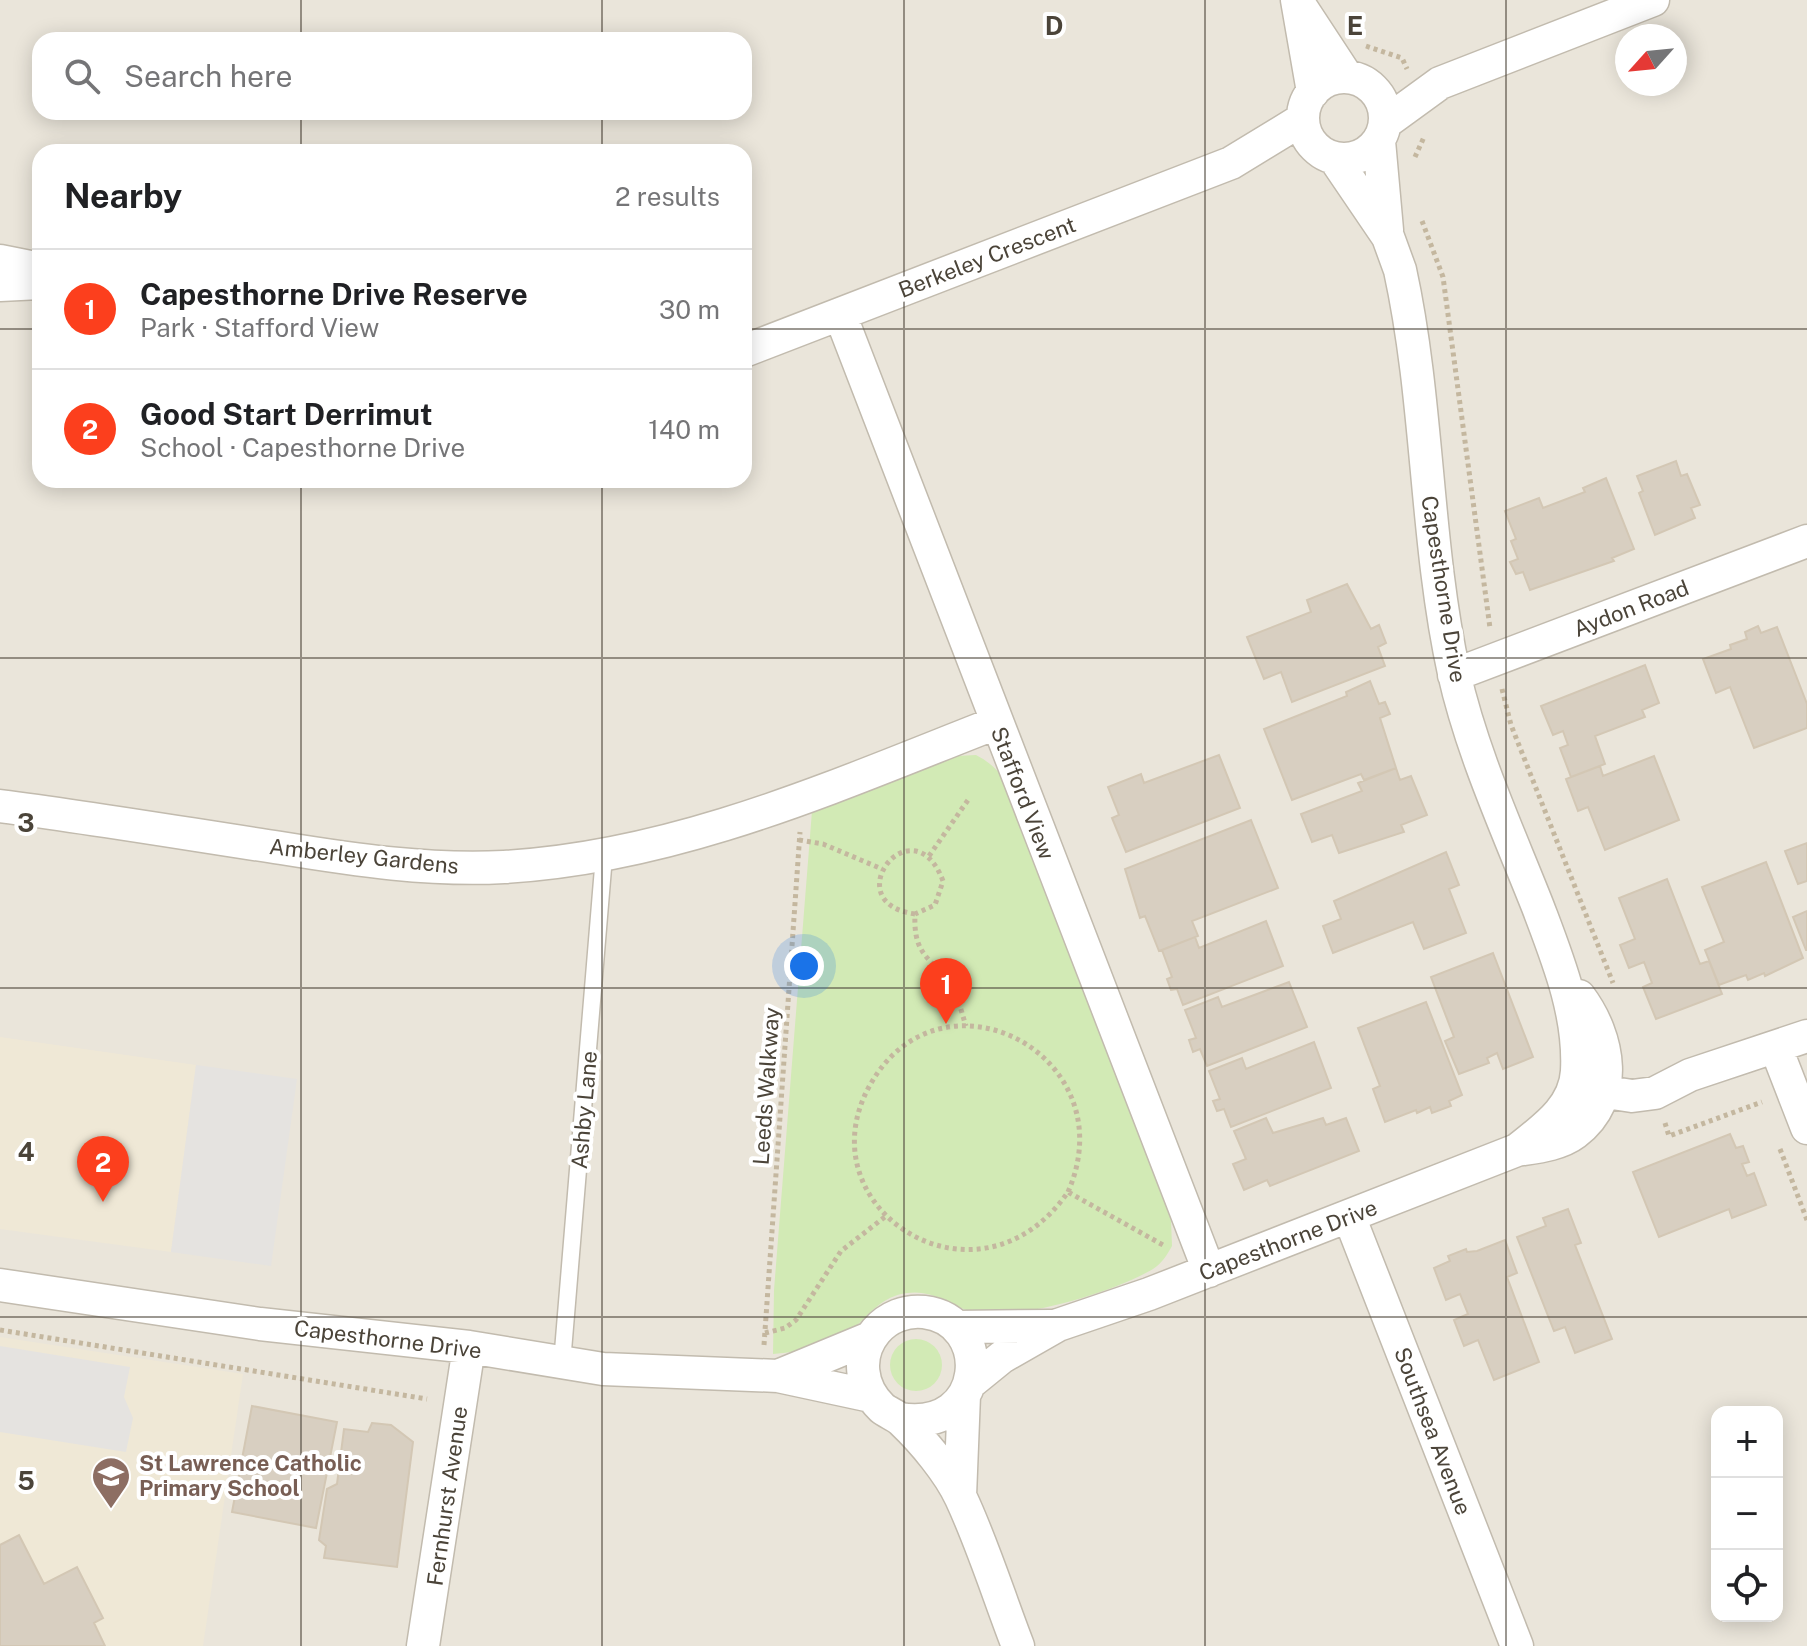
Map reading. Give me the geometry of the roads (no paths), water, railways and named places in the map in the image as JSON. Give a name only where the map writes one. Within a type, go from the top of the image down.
[{"type":"street","points":[[1298,2],[1309,140],[1326,154],[1359,157],[1382,132],[1440,83],[1653,0]]},
{"type":"street","points":[[1298,2],[1357,80],[1382,101],[1382,132]]},
{"type":"street","points":[[1308,105],[1323,83],[1357,80],[1440,83]]},
{"type":"street","name":"Berkeley Crescent","points":[[1231,163],[1308,105]]},
{"type":"street","name":"Capesthorne Drive","points":[[967,1389],[1002,1357],[1058,1325],[1195,1276],[1517,1150],[1553,1122],[1569,1100],[1597,1080],[1577,1035],[1564,975],[1482,763],[1454,675],[1440,586],[1406,295],[1388,237],[1382,132]]},
{"type":"street","name":"Berkeley Crescent","points":[[752,348],[1231,163],[1326,154]]},
{"type":"street","name":"Capesthorne Drive","points":[[1326,154],[1388,237]]},
{"type":"street","points":[[0,261],[32,267]]},
{"type":"street","points":[[0,285],[32,283]]},
{"type":"street","name":"Stafford View","points":[[840,314],[996,723],[1195,1276]]},
{"type":"street","name":"Aydon Road","points":[[1454,675],[1807,541]]},
{"type":"street","name":"Amberley Gardens","points":[[0,806],[413,865],[503,867],[604,856],[692,836],[802,799],[996,723]]},
{"type":"street","points":[[1597,1080],[1690,1075],[1807,1036]]},
{"type":"street","points":[[1776,1048],[1807,1128]]},
{"type":"street","name":"Southsea Avenue","points":[[1349,1216],[1517,1646]]},
{"type":"street","name":"Capesthorne Drive","points":[[0,1285],[260,1324],[469,1347],[562,1363],[655,1373],[770,1376],[871,1396]]},
{"type":"street","points":[[960,1496],[971,1353],[956,1327],[942,1317],[910,1312],[894,1316],[870,1338],[862,1367],[871,1396],[883,1410],[900,1419],[918,1422],[937,1418],[952,1409],[967,1389]]},
{"type":"street","name":"Capesthorne Drive","points":[[956,1327],[1058,1325]]},
{"type":"street","name":"Capesthorne Drive","points":[[770,1376],[870,1338]]},
{"type":"street","name":"Fernhurst Avenue","points":[[423,1646],[469,1347]]},
{"type":"street","points":[[900,1419],[960,1496],[1018,1646]]},
{"type":"lane","name":"Ashby Lane","points":[[562,1363],[604,856]]},
{"type":"place","name":"Capesthorne Drive Reserve","points":[[946,1024]]},
{"type":"place","name":"Good Start Derrimut","points":[[103,1202]]},
{"type":"place","name":"St Lawrence Catholic Primary School","points":[[111,1510]]}]
